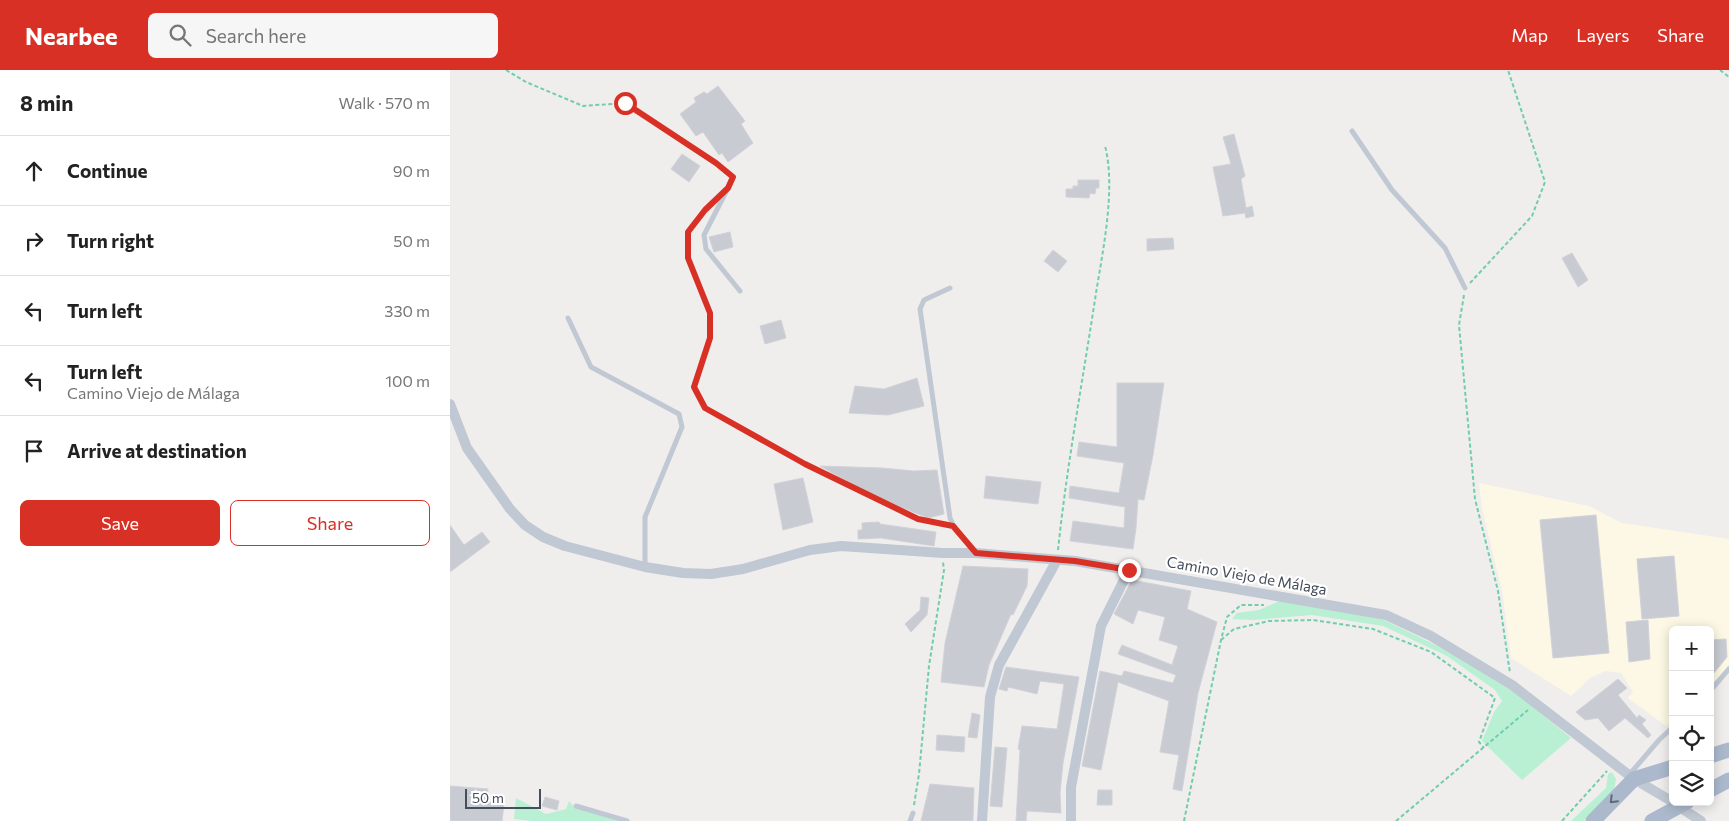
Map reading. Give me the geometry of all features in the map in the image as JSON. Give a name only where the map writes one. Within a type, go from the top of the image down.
[{"type":"main road","points":[[1714,755],[1729,750]]},
{"type":"main road","points":[[1593,821],[1632,777],[1669,768]]},
{"type":"main road","points":[[1714,788],[1729,780]]},
{"type":"main road","points":[[1652,821],[1680,806]]},
{"type":"street","name":"Camino Viejo de Málaga","points":[[450,404],[467,448],[510,509],[525,525],[543,537],[565,546],[645,567],[683,573],[711,574],[743,569],[810,550],[841,546],[943,553],[976,553],[1056,560],[1129,570],[1386,615],[1431,636],[1512,686],[1632,777],[1669,800]]},
{"type":"street","points":[[982,821],[990,697],[999,665],[1056,560]]},
{"type":"street","points":[[1071,821],[1070,787],[1101,626],[1129,570]]},
{"type":"street","name":"Camino Viejo de Málaga","points":[[1679,806],[1699,820]]},
{"type":"lane","points":[[1352,131],[1392,190],[1445,248],[1465,288]]},
{"type":"lane","points":[[728,188],[704,234],[706,249],[740,291]]},
{"type":"lane","points":[[950,288],[924,300],[920,309],[942,465],[953,526],[976,553]]},
{"type":"lane","points":[[568,318],[591,367],[679,414],[682,427],[645,517],[645,567]]},
{"type":"lane","points":[[1714,686],[1729,669]]},
{"type":"lane","points":[[1632,777],[1659,740],[1669,731]]},
{"type":"lane","points":[[576,806],[627,821]]},
{"type":"lane","points":[[910,821],[913,813]]},
{"type":"path","points":[[506,70],[526,82],[583,106],[625,103],[716,163],[733,177],[728,188]]},
{"type":"path","points":[[1508,70],[1545,182],[1532,216],[1465,288],[1459,325],[1475,499],[1498,591],[1512,686]]},
{"type":"path","points":[[1720,70],[1729,77]]},
{"type":"path","points":[[1056,560],[1069,462],[1107,220],[1109,161],[1105,146]]},
{"type":"path","points":[[711,204],[688,232],[688,258],[710,313],[710,338],[694,387],[705,408],[805,464],[918,519],[953,526]]},
{"type":"path","points":[[913,813],[919,774],[929,666],[944,570],[943,553]]},
{"type":"path","points":[[1184,821],[1227,617],[1241,605],[1262,606],[1272,602],[1276,595]]},
{"type":"path","points":[[1221,640],[1234,629],[1269,621],[1313,620],[1373,629],[1431,652],[1495,698],[1479,742],[1484,748]]},
{"type":"path","points":[[1396,821],[1535,704]]},
{"type":"path","points":[[1562,821],[1614,763]]},
{"type":"shaded area","points":[[1479,483],[1589,506],[1622,523],[1729,539],[1729,664],[1720,678],[1714,683],[1714,626],[1669,626],[1669,723],[1666,726],[1628,698],[1633,692],[1621,673],[1605,671],[1590,678],[1571,696],[1511,658],[1502,591],[1482,509]]},
{"type":"green space","points":[[1284,599],[1384,620],[1452,653],[1517,694],[1571,738],[1522,780],[1482,741],[1494,712],[1502,701],[1495,690],[1447,656],[1383,626],[1312,615],[1253,620],[1232,619],[1237,613],[1259,610]]},
{"type":"green space","points":[[1612,772],[1616,779],[1614,791],[1584,821],[1571,821],[1606,788],[1608,774]]},
{"type":"green space","points":[[516,798],[546,814],[566,809],[569,801],[574,807],[618,821],[532,821],[514,819]]},
{"type":"building","points":[[718,86],[745,121],[741,124],[753,143],[728,162],[722,153],[719,155],[703,132],[696,136],[680,114],[696,102],[694,98],[704,92],[707,94]]},
{"type":"building","points":[[1234,134],[1245,176],[1241,179],[1246,208],[1252,206],[1254,216],[1246,218],[1245,213],[1223,216],[1213,167],[1231,164],[1223,137]]},
{"type":"building","points":[[682,154],[700,166],[689,182],[671,169]]},
{"type":"building","points":[[1078,180],[1099,180],[1099,188],[1096,188],[1095,194],[1090,193],[1089,198],[1066,197],[1066,189],[1073,189],[1073,186],[1078,186]]},
{"type":"building","points":[[730,232],[733,247],[714,252],[709,237]]},
{"type":"building","points":[[1173,238],[1174,249],[1147,251],[1147,239]]},
{"type":"building","points":[[1053,250],[1067,261],[1058,272],[1044,261]]},
{"type":"building","points":[[1572,253],[1588,280],[1578,287],[1562,258]]},
{"type":"building","points":[[781,320],[786,338],[765,344],[760,326]]},
{"type":"building","points":[[917,378],[924,406],[888,415],[849,413],[855,386],[884,389]]},
{"type":"building","points":[[1117,383],[1164,383],[1144,500],[1138,499],[1133,549],[1070,541],[1073,521],[1124,528],[1125,507],[1069,498],[1070,486],[1119,493],[1124,463],[1077,456],[1079,442],[1117,447]]},
{"type":"building","points":[[820,466],[914,471],[937,470],[944,514],[928,518],[875,497]]},
{"type":"building","points":[[986,476],[1041,482],[1038,504],[984,498]]},
{"type":"building","points":[[803,478],[813,522],[783,530],[774,484]]},
{"type":"building","points":[[1596,515],[1609,653],[1553,658],[1540,520]]},
{"type":"building","points":[[879,522],[880,524],[936,532],[934,546],[881,538],[858,539],[858,530],[862,530],[862,523]]},
{"type":"building","points":[[450,525],[464,545],[482,532],[490,542],[450,572]]},
{"type":"building","points":[[1674,556],[1679,616],[1642,619],[1637,559]]},
{"type":"building","points":[[963,566],[1028,569],[1027,586],[1013,615],[1011,614],[989,665],[984,687],[941,682],[945,643]]},
{"type":"building","points":[[1132,580],[1191,591],[1187,609],[1217,622],[1198,693],[1182,791],[1173,789],[1179,755],[1160,752],[1169,701],[1118,682],[1101,770],[1082,766],[1100,671],[1122,676],[1124,671],[1173,683],[1176,675],[1118,654],[1122,645],[1172,665],[1178,646],[1159,640],[1165,617],[1138,610],[1133,624],[1114,614]]},
{"type":"building","points":[[921,597],[929,598],[927,615],[911,632],[905,624],[920,610]]},
{"type":"building","points":[[1648,620],[1650,659],[1629,662],[1626,622]]},
{"type":"building","points":[[1726,639],[1727,657],[1714,673],[1714,671],[1714,640]]},
{"type":"building","points":[[1006,667],[1079,677],[1063,763],[1060,793],[1061,813],[1027,811],[1026,821],[1016,821],[1020,750],[1018,749],[1022,726],[1057,729],[1064,684],[1040,681],[1037,694],[1008,687],[1007,691],[999,689]]},
{"type":"building","points":[[1618,679],[1627,688],[1618,695],[1637,718],[1639,715],[1646,720],[1642,724],[1651,735],[1648,738],[1625,718],[1609,731],[1598,718],[1585,720],[1576,712]]},
{"type":"building","points":[[972,713],[980,715],[977,738],[968,737]]},
{"type":"building","points":[[937,735],[965,737],[964,752],[936,750]]},
{"type":"building","points":[[995,747],[1007,748],[1002,807],[990,806]]},
{"type":"building","points":[[930,784],[974,788],[973,821],[921,821]]},
{"type":"building","points":[[450,786],[488,789],[487,802],[504,804],[502,821],[450,821]]},
{"type":"building","points":[[1098,790],[1112,790],[1112,805],[1097,805]]},
{"type":"building","points":[[545,797],[559,801],[557,810],[542,806]]},
{"type":"route","points":[[625,103],[716,163],[733,177],[728,188],[705,210],[688,232],[688,258],[710,313],[710,338],[694,387],[705,408],[805,464],[918,519],[953,526],[976,553],[1075,561],[1129,570]]}]
